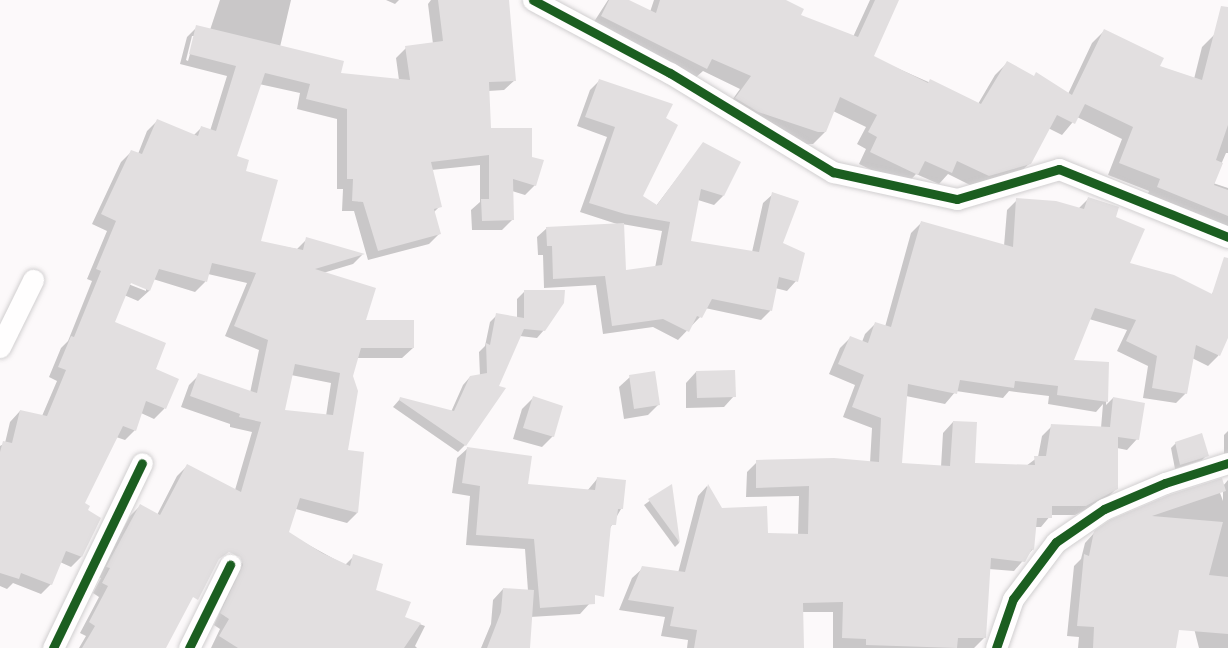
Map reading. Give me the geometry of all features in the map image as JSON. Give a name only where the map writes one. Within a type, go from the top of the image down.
[{"type":"street","points":[[533,0],[670,73],[833,172],[957,199],[1059,169],[1228,237]]},
{"type":"street","points":[[0,347],[33,280]]},
{"type":"street","points":[[53,648],[142,463]]},
{"type":"street","points":[[996,648],[1013,599],[1056,542],[1104,509],[1165,483],[1228,463]]},
{"type":"street","points":[[189,648],[230,565]]},
{"type":"building","points":[[438,0],[509,0],[516,81],[489,82],[491,128],[532,128],[532,157],[544,160],[536,186],[513,179],[514,220],[482,221],[481,199],[489,199],[489,155],[431,162],[442,207],[434,209],[441,234],[378,251],[363,202],[352,201],[353,179],[347,179],[347,109],[306,99],[310,84],[265,73],[237,156],[249,160],[246,171],[278,180],[261,241],[303,250],[306,237],[365,254],[315,269],[376,288],[366,320],[414,320],[414,348],[361,348],[353,376],[358,391],[348,450],[364,452],[358,513],[300,498],[289,532],[322,553],[350,566],[353,554],[383,564],[376,590],[411,602],[405,617],[421,623],[404,648],[238,648],[219,636],[229,619],[220,613],[243,565],[240,557],[229,552],[219,559],[198,600],[193,597],[166,648],[82,648],[95,626],[89,622],[108,586],[102,583],[110,568],[106,567],[140,504],[160,515],[187,464],[241,492],[261,422],[239,417],[240,414],[190,396],[198,373],[257,393],[268,340],[234,326],[256,273],[212,263],[207,282],[159,269],[150,291],[131,283],[115,322],[166,343],[156,369],[179,379],[166,409],[146,401],[136,431],[123,426],[85,503],[90,506],[88,510],[101,518],[82,557],[66,551],[52,585],[21,573],[19,579],[0,573],[0,452],[3,441],[12,443],[20,410],[47,416],[66,370],[58,367],[71,336],[74,337],[101,271],[96,269],[116,221],[101,214],[131,150],[142,154],[157,119],[198,136],[201,126],[216,131],[236,66],[189,54],[196,25],[344,61],[341,73],[410,80],[405,46],[443,41]],"holes":[[[295,364],[340,373],[333,415],[285,410]]]},
{"type":"building","points":[[609,0],[629,0],[656,13],[660,0],[786,0],[804,9],[801,15],[858,37],[875,0],[899,0],[874,56],[928,83],[930,79],[981,104],[1007,61],[1034,76],[1036,72],[1072,95],[1104,29],[1164,58],[1160,66],[1202,80],[1221,6],[1228,7],[1228,125],[1216,160],[1223,163],[1214,185],[1228,190],[1228,216],[1157,187],[1160,179],[1119,163],[1133,127],[1085,104],[1075,124],[1057,115],[1031,164],[989,176],[957,161],[952,173],[925,161],[918,175],[870,152],[877,137],[868,132],[877,115],[840,97],[826,132],[818,132],[758,112],[735,98],[751,76],[712,59],[707,69],[601,16]]},
{"type":"building","points":[[599,79],[673,104],[666,118],[678,125],[643,196],[657,205],[703,142],[741,162],[724,196],[701,189],[691,241],[759,252],[772,192],[799,201],[783,243],[805,253],[798,282],[779,277],[772,311],[712,299],[702,318],[697,316],[689,332],[663,319],[612,326],[605,276],[553,279],[552,246],[547,246],[546,227],[624,223],[626,270],[662,265],[670,222],[625,214],[589,203],[615,127],[585,117]]},
{"type":"building","points":[[1088,197],[1119,207],[1116,217],[1145,229],[1130,263],[1174,275],[1212,294],[1224,257],[1228,258],[1228,338],[1220,356],[1196,345],[1187,394],[1152,388],[1157,356],[1126,341],[1136,320],[1095,308],[1074,360],[1109,362],[1108,402],[1057,395],[1058,386],[1015,381],[1014,388],[960,380],[957,394],[908,384],[902,463],[950,466],[953,421],[977,422],[975,463],[1035,465],[1034,456],[1046,456],[1051,424],[1110,427],[1113,397],[1145,403],[1139,440],[1118,437],[1118,489],[1086,506],[1052,506],[1052,518],[1037,518],[1034,550],[1032,549],[1025,562],[991,558],[986,638],[958,638],[957,648],[866,645],[866,639],[842,638],[843,602],[803,603],[804,648],[694,648],[697,630],[670,626],[674,607],[628,600],[642,566],[685,572],[708,484],[722,508],[767,506],[768,533],[808,534],[809,486],[756,488],[756,460],[834,458],[879,462],[881,418],[852,407],[864,375],[838,364],[850,336],[868,343],[875,322],[891,327],[921,221],[1013,247],[1016,198],[1056,201],[1084,209]]},
{"type":"building","points":[[524,290],[565,290],[564,303],[545,331],[524,329],[499,386],[506,388],[466,446],[399,400],[400,397],[454,411],[470,376],[487,373],[486,343],[490,345],[496,313],[524,318]]},
{"type":"building","points":[[735,370],[736,397],[697,398],[696,371]]},
{"type":"building","points":[[655,371],[660,405],[634,409],[629,375]]},
{"type":"building","points":[[533,396],[563,406],[554,437],[523,428]]},
{"type":"building","points":[[1202,433],[1209,456],[1180,465],[1175,442]]},
{"type":"building","points":[[467,447],[532,456],[528,484],[595,490],[597,477],[626,480],[623,509],[618,509],[616,525],[611,525],[604,597],[595,595],[595,604],[540,608],[534,539],[476,535],[480,486],[462,483]]},
{"type":"building","points":[[1222,478],[1226,491],[1152,516],[1223,522],[1209,575],[1228,577],[1228,634],[1179,630],[1176,648],[1093,648],[1094,627],[1077,626],[1084,554],[1089,556],[1094,531],[1110,520],[1169,495]]},
{"type":"building","points":[[672,484],[680,543],[648,499]]},
{"type":"building","points":[[503,588],[534,590],[530,648],[487,648],[501,612]]},
{"type":"cycle path","points":[[533,0],[670,73],[833,172],[957,199],[1059,169],[1228,237]]},
{"type":"cycle path","points":[[53,648],[142,463]]},
{"type":"cycle path","points":[[996,648],[1013,599],[1056,542],[1104,509],[1165,483],[1228,463]]},
{"type":"cycle path","points":[[189,648],[230,565]]}]
